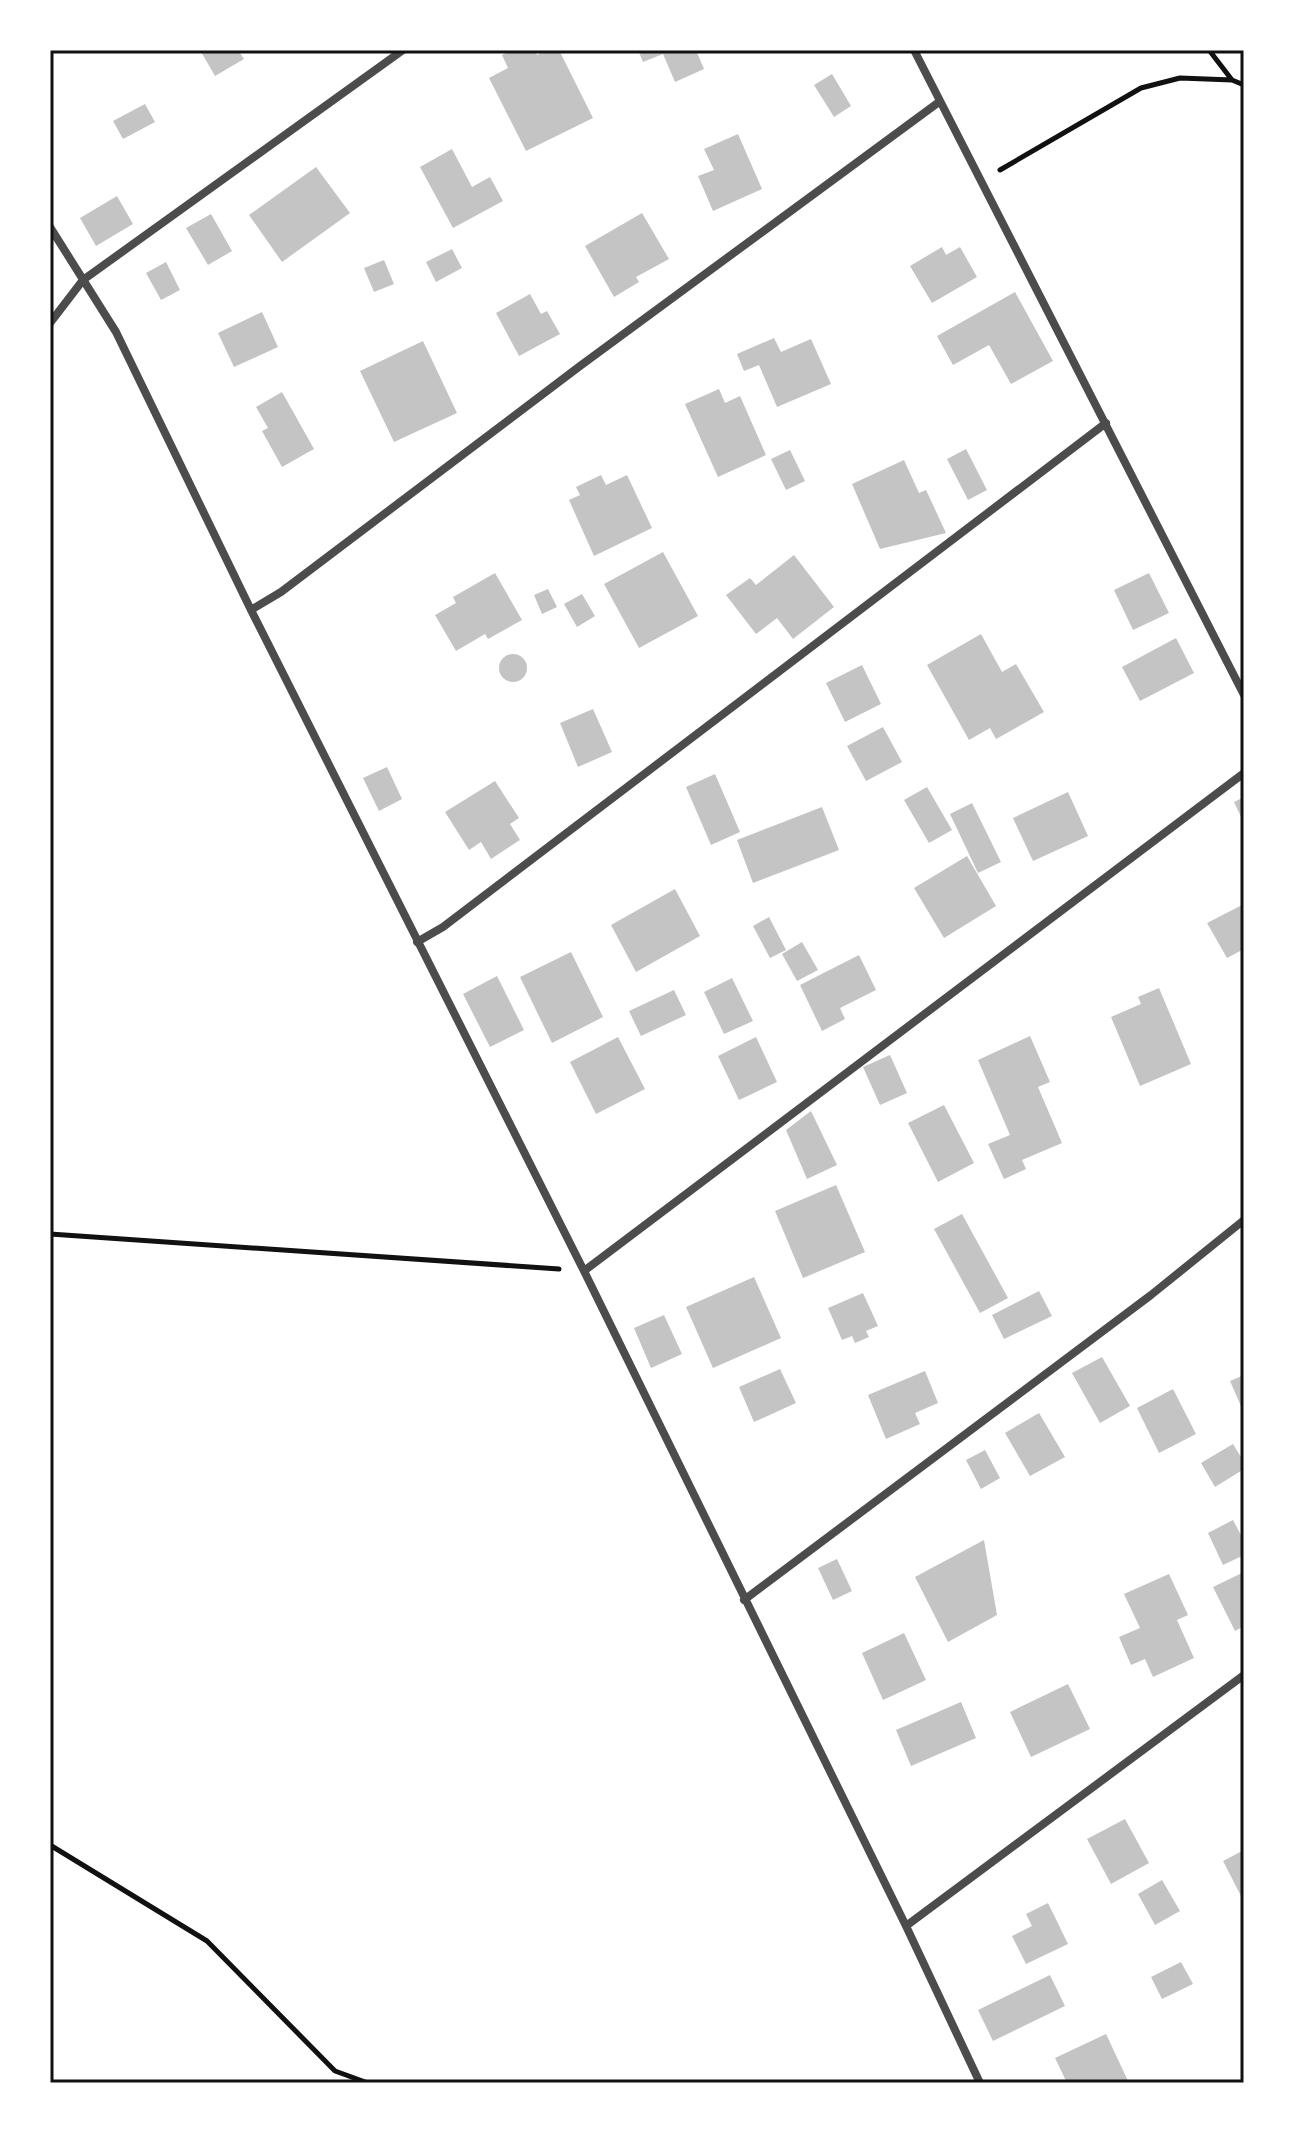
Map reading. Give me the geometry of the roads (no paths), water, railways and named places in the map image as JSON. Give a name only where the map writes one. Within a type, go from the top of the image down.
[{"type":"street","points":[[50,323],[83,280],[403,50]]},
{"type":"street","points":[[914,50],[1244,695]]},
{"type":"street","points":[[251,610],[281,592],[580,366],[939,102]]},
{"type":"street","points":[[50,227],[116,332],[251,610],[584,1271],[980,2083]]},
{"type":"street","points":[[417,942],[443,927],[1106,423]]},
{"type":"street","points":[[584,1271],[1244,773]]},
{"type":"street","points":[[744,1600],[1138,1305],[1244,1220]]},
{"type":"street","points":[[906,1926],[1244,1675]]}]
